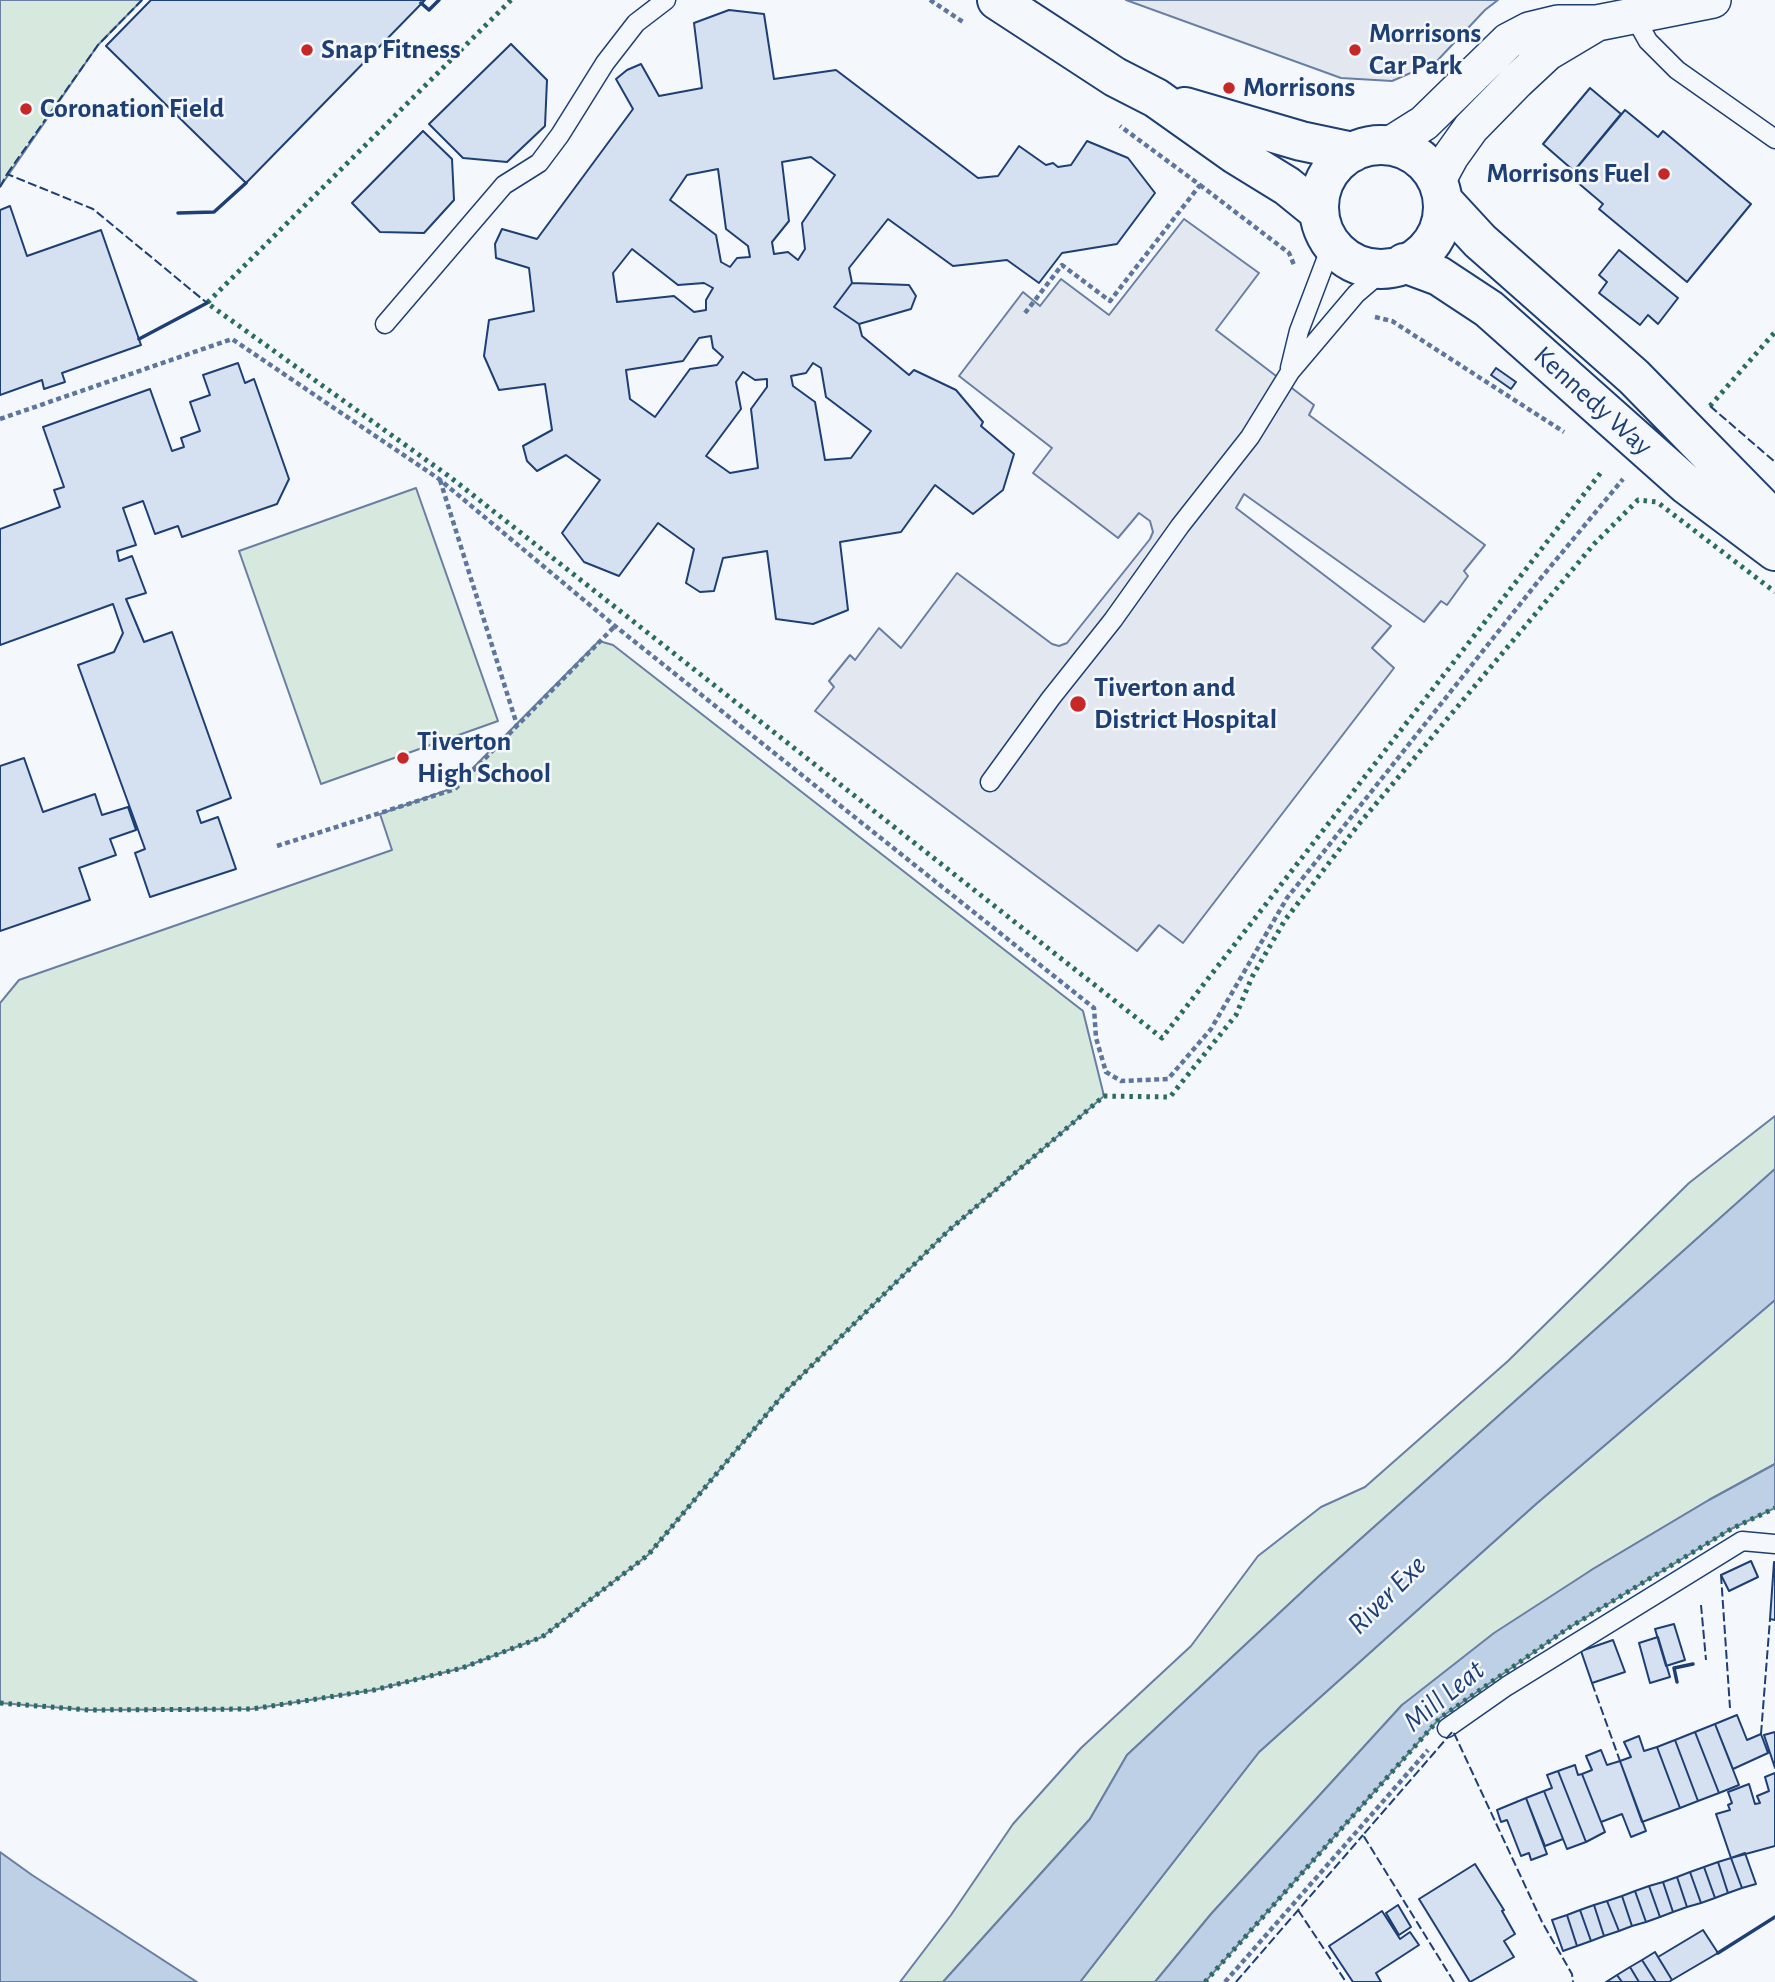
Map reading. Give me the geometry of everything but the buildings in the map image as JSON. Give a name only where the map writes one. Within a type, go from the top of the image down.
[{"type":"main road","points":[[996,0],[1115,77],[1156,98],[1235,154],[1287,186],[1325,228],[1337,252],[1349,261],[1363,267],[1394,267],[1416,260],[1435,239],[1441,226],[1441,191],[1420,157],[1389,145],[1363,147],[1330,169],[1321,191],[1325,228]]},
{"type":"main road","points":[[1156,98],[1301,141],[1353,152]]},
{"type":"main road","name":"Kennedy Way","points":[[1441,191],[1480,241],[1634,377],[1775,521]]},
{"type":"main road","name":"Kennedy Way","points":[[1394,267],[1439,276],[1489,309],[1687,485],[1775,551]]},
{"type":"street","points":[[1389,145],[1424,123],[1508,41],[1529,30],[1558,23],[1597,23],[1713,0]]},
{"type":"street","points":[[1441,191],[1451,156],[1471,128],[1547,53],[1597,23]]},
{"type":"lane","points":[[384,324],[504,184],[539,163],[628,33],[636,23],[666,0]]},
{"type":"lane","points":[[1634,16],[1648,41],[1677,70],[1775,139]]},
{"type":"lane","points":[[1290,372],[1325,228]]},
{"type":"lane","points":[[990,782],[1051,698],[1113,620],[1180,526],[1250,438],[1290,372],[1356,294],[1394,267]]},
{"type":"lane","points":[[1447,1728],[1507,1686],[1652,1594],[1742,1541],[1775,1544]]},
{"type":"path","points":[[1025,313],[1062,265],[1110,301],[1200,185],[1098,111],[1115,77]]},
{"type":"path","points":[[0,419],[232,339],[439,479],[615,626],[1094,1008],[1096,1038],[1106,1072],[1121,1081],[1168,1079],[1211,1029],[1287,898],[1628,473]]},
{"type":"path","points":[[439,479],[517,725]]},
{"type":"path","points":[[277,846],[455,789],[615,626]]},
{"type":"path","points":[[1225,1982],[1447,1728]]},
{"type":"shaded area","name":"Coronation Field","points":[[0,0],[142,0],[98,45],[0,187]]},
{"type":"shaded area","name":"Morrisons Car Park","points":[[1126,0],[1498,0],[1485,10],[1436,62],[1392,81],[1341,78]]},
{"type":"shaded area","points":[[1184,219],[1259,273],[1216,330],[1314,405],[1309,415],[1485,545],[1464,571],[1468,576],[1447,605],[1441,601],[1424,622],[1244,494],[1236,508],[1391,626],[1372,648],[1394,668],[1183,943],[1159,925],[1137,951],[815,711],[834,687],[829,681],[850,655],[855,660],[879,628],[901,648],[957,573],[1052,644],[1059,646],[1067,643],[1150,539],[1153,532],[1150,521],[1139,513],[1118,538],[1033,473],[1052,448],[959,376],[1023,292],[1040,306],[1061,279],[1109,315]]},
{"type":"shaded area","points":[[416,488],[498,721],[321,784],[239,551]]},
{"type":"shaded area","name":"Tiverton High School","points":[[599,641],[613,645],[1083,1011],[1104,1096],[948,1231],[787,1390],[648,1555],[542,1637],[462,1668],[374,1690],[252,1709],[89,1710],[0,1703],[0,1003],[19,980],[392,850],[380,814],[453,788]]},
{"type":"shaded area","points":[[1775,1116],[1775,1169],[1318,1577],[1127,1755],[1090,1819],[943,1982],[900,1982],[951,1915],[1013,1824],[1081,1748],[1191,1646],[1258,1556],[1321,1507],[1365,1487],[1508,1361],[1689,1183]]},
{"type":"shaded area","points":[[1775,1300],[1775,1464],[1593,1569],[1402,1705],[1211,1914],[1155,1982],[1080,1982],[1259,1752],[1536,1504]]},
{"type":"water","name":"River Exe","points":[[1775,1169],[1775,1300],[1536,1504],[1259,1752],[1080,1982],[943,1982],[1090,1819],[1127,1755],[1318,1577]]},
{"type":"water","name":"Mill Leat","points":[[1775,1464],[1775,1508],[1731,1529],[1567,1629],[1440,1718],[1205,1982],[1155,1982],[1211,1914],[1402,1705],[1494,1633],[1593,1569]]},
{"type":"water","points":[[0,1852],[32,1875],[197,1982],[0,1982]]},
{"type":"hedge","points":[[511,0],[207,303],[450,477],[1162,1038],[1602,471]]},
{"type":"hedge","points":[[1710,406],[1775,332]]},
{"type":"hedge","points":[[0,1703],[89,1710],[252,1709],[374,1690],[462,1668],[542,1637],[648,1555],[787,1390],[948,1231],[1104,1096],[1170,1097],[1236,1015],[1252,977],[1285,920],[1359,824],[1594,544],[1638,500],[1657,502],[1775,592]]},
{"type":"hedge","points":[[1205,1982],[1440,1718],[1567,1629],[1731,1529],[1775,1508]]},
{"type":"fence","points":[[7,174],[98,45],[142,0]]},
{"type":"fence","points":[[0,187],[7,174],[93,209],[207,303]]},
{"type":"fence","points":[[1710,406],[1775,462]]},
{"type":"fence","points":[[1721,1575],[1730,1708]]},
{"type":"fence","points":[[1701,1605],[1706,1660]]},
{"type":"fence","points":[[1761,1734],[1770,1619]]},
{"type":"fence","points":[[1592,1683],[1620,1761]]},
{"type":"fence","points":[[1454,1982],[1363,1835],[1453,1731],[1542,1922],[1572,1974],[1573,1982]]},
{"type":"fence","points":[[1236,1982],[1363,1835]]},
{"type":"fence","points":[[1298,1910],[1346,1982]]},
{"type":"wall","points":[[421,3],[429,10],[439,0]]},
{"type":"wall","points":[[178,213],[214,212],[246,183]]},
{"type":"wall","points":[[139,339],[207,303]]},
{"type":"wall","points":[[1677,1682],[1674,1668],[1693,1664]]},
{"type":"wall","points":[[1718,1953],[1775,1917]]},
{"type":"place","name":"Snap Fitness","points":[[307,50]]},
{"type":"place","name":"Morrisons Car Park","points":[[1355,50]]},
{"type":"place","name":"Morrisons","points":[[1229,88]]},
{"type":"place","name":"Coronation Field","points":[[26,109]]},
{"type":"place","name":"Morrisons Fuel","points":[[1664,174]]},
{"type":"place","name":"Tiverton and District Hospital","points":[[1078,704]]},
{"type":"place","name":"Tiverton High School","points":[[403,758]]}]
